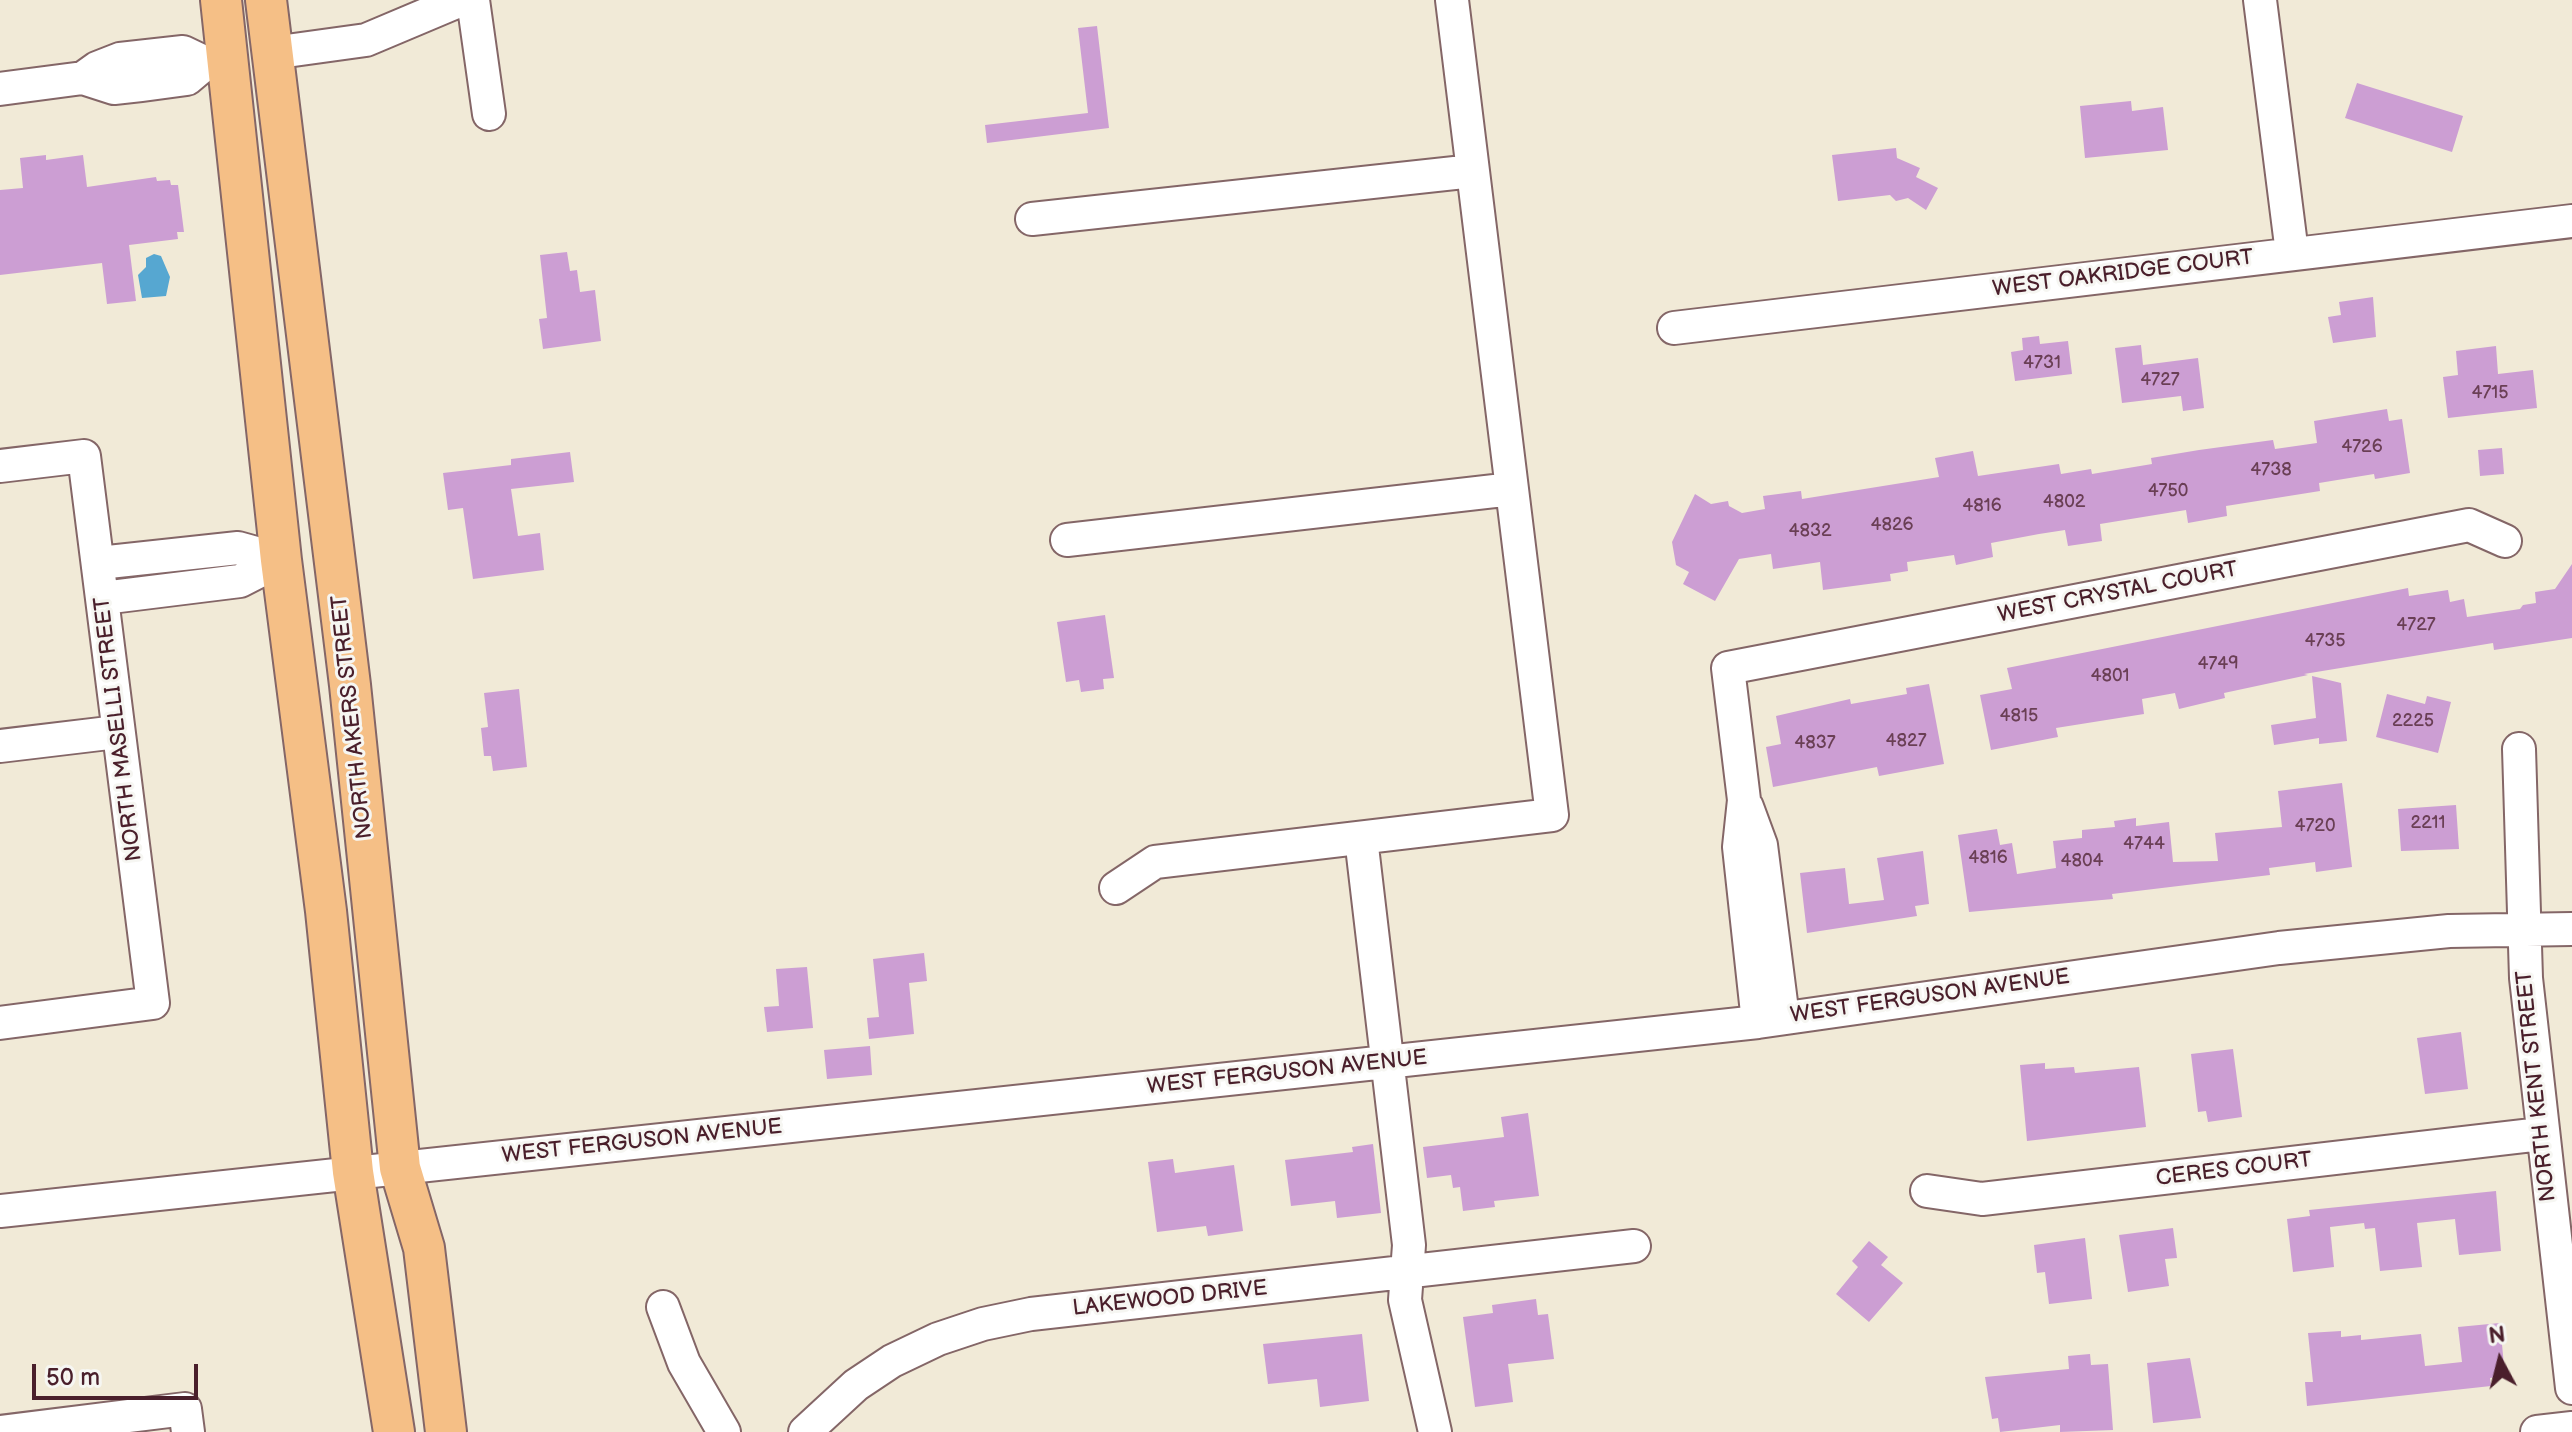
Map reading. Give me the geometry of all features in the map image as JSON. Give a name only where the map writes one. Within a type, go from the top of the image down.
[{"type":"main road","points":[[221,0],[217,62],[326,911],[353,1172],[394,1432]]},
{"type":"main road","points":[[243,0],[253,41],[272,53]]},
{"type":"main road","name":"NORTH AKERS STREET","points":[[266,0],[350,685],[400,1168],[424,1248],[446,1432]]},
{"type":"main road","points":[[217,62],[250,68],[256,85],[271,200],[292,215]]},
{"type":"main road","points":[[281,560],[303,559],[318,571],[350,685]]},
{"type":"street","points":[[272,53],[366,40],[461,0]]},
{"type":"street","points":[[473,0],[489,114]]},
{"type":"street","points":[[1116,888],[1155,862],[1552,815],[1452,0]]},
{"type":"street","points":[[2260,0],[2292,253]]},
{"type":"street","points":[[0,89],[83,78],[108,62],[140,71],[183,52],[217,62]]},
{"type":"street","points":[[1032,219],[1473,171]]},
{"type":"street","name":"WEST OAKRIDGE COURT","points":[[1674,328],[2572,221]]},
{"type":"street","name":"NORTH MASELLI STREET","points":[[0,466],[84,456],[153,1003],[0,1023]]},
{"type":"street","points":[[1067,540],[1512,489]]},
{"type":"street","name":"WEST CRYSTAL COURT","points":[[1770,1020],[1761,845],[1744,800],[1728,668],[2469,525],[2505,541]]},
{"type":"street","points":[[99,563],[238,548],[281,560]]},
{"type":"street","points":[[182,554],[187,588]]},
{"type":"street","points":[[103,598],[240,581],[281,560]]},
{"type":"street","points":[[0,746],[117,732]]},
{"type":"street","name":"NORTH KENT STREET","points":[[2519,749],[2522,928],[2541,1134],[2572,1388]]},
{"type":"street","points":[[1361,838],[1409,1245],[1405,1300],[1435,1432]]},
{"type":"street","name":"WEST FERGUSON AVENUE","points":[[0,1211],[1770,1020],[2279,948],[2449,931],[2572,929]]},
{"type":"street","name":"CERES COURT","points":[[1927,1191],[1982,1199],[2541,1134]]},
{"type":"street","name":"LAKEWOOD DRIVE","points":[[805,1432],[856,1385],[892,1361],[938,1339],[983,1324],[1031,1314],[1634,1246]]},
{"type":"street","points":[[663,1307],[684,1363],[724,1432]]},
{"type":"street","points":[[0,1432],[187,1420]]},
{"type":"street","points":[[2537,1432],[2572,1428]]},
{"type":"water","points":[[154,254],[161,256],[170,277],[166,296],[142,298],[138,275],[146,267],[146,258]]},
{"type":"building","points":[[1097,26],[1109,128],[987,143],[985,125],[1088,113],[1078,28]]},
{"type":"building","points":[[2357,83],[2463,116],[2452,152],[2345,118]]},
{"type":"building","points":[[2131,101],[2132,111],[2163,107],[2168,150],[2085,158],[2080,106]]},
{"type":"building","points":[[1896,148],[1897,158],[1920,168],[1916,177],[1938,188],[1926,210],[1908,198],[1896,201],[1890,195],[1838,201],[1832,155]]},
{"type":"building","points":[[46,155],[46,160],[83,155],[87,187],[156,177],[157,181],[170,180],[171,185],[178,185],[184,232],[177,232],[178,239],[129,245],[136,301],[107,304],[102,263],[0,275],[0,190],[23,188],[20,158]]},
{"type":"building","points":[[567,252],[570,271],[577,270],[580,292],[595,290],[601,341],[543,349],[539,319],[547,318],[540,255]]},
{"type":"building","points":[[2373,297],[2376,337],[2333,343],[2328,317],[2341,315],[2339,302]]},
{"type":"building","points":[[2039,336],[2040,344],[2068,341],[2072,374],[2015,381],[2011,352],[2023,350],[2022,338]]},
{"type":"building","points":[[2141,345],[2143,365],[2198,358],[2204,408],[2183,411],[2181,396],[2122,403],[2115,348]]},
{"type":"building","points":[[2496,346],[2498,374],[2533,370],[2537,408],[2448,418],[2443,377],[2458,375],[2456,351]]},
{"type":"building","points":[[2387,409],[2389,421],[2402,419],[2410,473],[2375,479],[2374,474],[2319,483],[2320,491],[2226,506],[2227,516],[2188,523],[2186,510],[2100,524],[2102,541],[2068,546],[2065,530],[2039,534],[1991,543],[1993,557],[1956,565],[1954,555],[1907,562],[1908,571],[1890,574],[1891,581],[1823,590],[1820,562],[1773,569],[1771,554],[1739,559],[1715,601],[1683,584],[1689,572],[1676,565],[1672,542],[1695,494],[1711,504],[1728,501],[1729,506],[1742,513],[1765,509],[1763,496],[1801,491],[1802,499],[1939,477],[1935,458],[1973,451],[1978,476],[2059,464],[2061,474],[2091,469],[2092,474],[2152,464],[2151,458],[2199,450],[2273,440],[2275,449],[2317,443],[2314,421]]},
{"type":"building","points":[[2502,448],[2504,474],[2480,476],[2478,450]]},
{"type":"building","points":[[570,452],[574,482],[511,489],[518,536],[540,533],[544,570],[473,579],[463,508],[448,510],[443,473],[511,465],[511,459]]},
{"type":"building","points":[[2572,564],[2572,638],[2494,650],[2493,643],[2304,674],[2308,675],[2224,693],[2225,698],[2179,709],[2175,693],[2142,699],[2144,714],[2056,728],[2058,737],[1991,750],[1980,695],[2012,689],[2007,668],[2408,588],[2409,596],[2448,590],[2450,602],[2464,599],[2467,617],[2520,609],[2523,605],[2536,603],[2535,592],[2555,589]]},
{"type":"building","points":[[1105,615],[1114,678],[1103,679],[1104,689],[1081,692],[1079,680],[1066,682],[1057,622]]},
{"type":"building","points":[[2312,676],[2341,683],[2347,741],[2319,744],[2319,738],[2274,745],[2271,725],[2316,718]]},
{"type":"building","points":[[1929,684],[1944,764],[1879,776],[1877,767],[1773,787],[1766,747],[1781,744],[1776,716],[1850,699],[1851,704],[1907,694],[1906,688]]},
{"type":"building","points":[[519,689],[527,767],[493,771],[491,756],[484,756],[481,728],[488,727],[484,693]]},
{"type":"building","points":[[2387,694],[2425,704],[2427,696],[2451,702],[2438,753],[2376,737]]},
{"type":"building","points":[[2342,783],[2352,867],[2316,872],[2315,862],[2269,868],[2270,875],[2112,894],[2113,899],[1969,912],[1958,835],[1997,829],[2000,845],[2012,843],[2017,874],[2056,868],[2053,841],[2082,838],[2082,830],[2115,827],[2114,821],[2136,818],[2136,826],[2169,822],[2173,862],[2218,861],[2215,833],[2282,827],[2278,791]]},
{"type":"building","points":[[2456,805],[2459,849],[2401,851],[2398,809]]},
{"type":"building","points":[[1923,851],[1929,904],[1915,906],[1917,916],[1807,933],[1800,873],[1845,868],[1849,904],[1884,900],[1877,858]]},
{"type":"building","points":[[924,953],[927,981],[909,983],[914,1034],[869,1039],[867,1018],[879,1017],[873,959]]},
{"type":"building","points":[[807,967],[813,1028],[767,1032],[764,1007],[779,1006],[776,969]]},
{"type":"building","points":[[2461,1032],[2468,1089],[2425,1094],[2417,1038]]},
{"type":"building","points":[[870,1046],[872,1075],[827,1079],[824,1050]]},
{"type":"building","points":[[2233,1049],[2242,1117],[2208,1122],[2206,1111],[2198,1112],[2191,1054]]},
{"type":"building","points":[[2045,1063],[2045,1069],[2074,1067],[2075,1073],[2139,1067],[2146,1127],[2027,1141],[2020,1065]]},
{"type":"building","points":[[1528,1113],[1539,1196],[1494,1201],[1495,1207],[1463,1211],[1460,1187],[1453,1188],[1451,1175],[1427,1178],[1423,1147],[1504,1137],[1501,1117]]},
{"type":"building","points":[[1373,1144],[1381,1213],[1337,1218],[1335,1201],[1291,1206],[1285,1160],[1353,1152],[1352,1147]]},
{"type":"building","points":[[1173,1159],[1175,1173],[1234,1165],[1243,1231],[1208,1236],[1206,1226],[1157,1232],[1148,1162]]},
{"type":"building","points":[[2496,1191],[2501,1251],[2459,1255],[2455,1219],[2417,1223],[2422,1267],[2380,1271],[2375,1228],[2365,1229],[2364,1223],[2330,1227],[2334,1267],[2293,1272],[2287,1219],[2310,1216],[2309,1210]]},
{"type":"building","points":[[2173,1228],[2177,1258],[2165,1259],[2169,1286],[2128,1292],[2119,1235]]},
{"type":"building","points":[[2085,1238],[2092,1299],[2049,1304],[2045,1272],[2037,1273],[2034,1245]]},
{"type":"building","points":[[1869,1241],[1888,1257],[1881,1265],[1903,1283],[1869,1322],[1836,1294],[1858,1267],[1852,1261]]},
{"type":"building","points":[[1536,1299],[1538,1315],[1548,1314],[1554,1359],[1508,1364],[1513,1402],[1475,1407],[1463,1317],[1493,1313],[1492,1305]]},
{"type":"building","points":[[2500,1323],[2505,1376],[2490,1378],[2491,1386],[2307,1406],[2305,1382],[2313,1382],[2308,1333],[2341,1331],[2341,1337],[2361,1335],[2361,1340],[2421,1334],[2425,1366],[2462,1362],[2458,1327]]},
{"type":"building","points":[[1362,1334],[1369,1401],[1320,1407],[1317,1379],[1268,1384],[1263,1344]]},
{"type":"building","points":[[2090,1354],[2091,1365],[2108,1364],[2113,1430],[2060,1432],[2060,1425],[2000,1432],[1998,1418],[1992,1419],[1985,1377],[2069,1369],[2068,1356]]},
{"type":"building","points":[[2190,1358],[2201,1418],[2153,1423],[2147,1363]]}]
